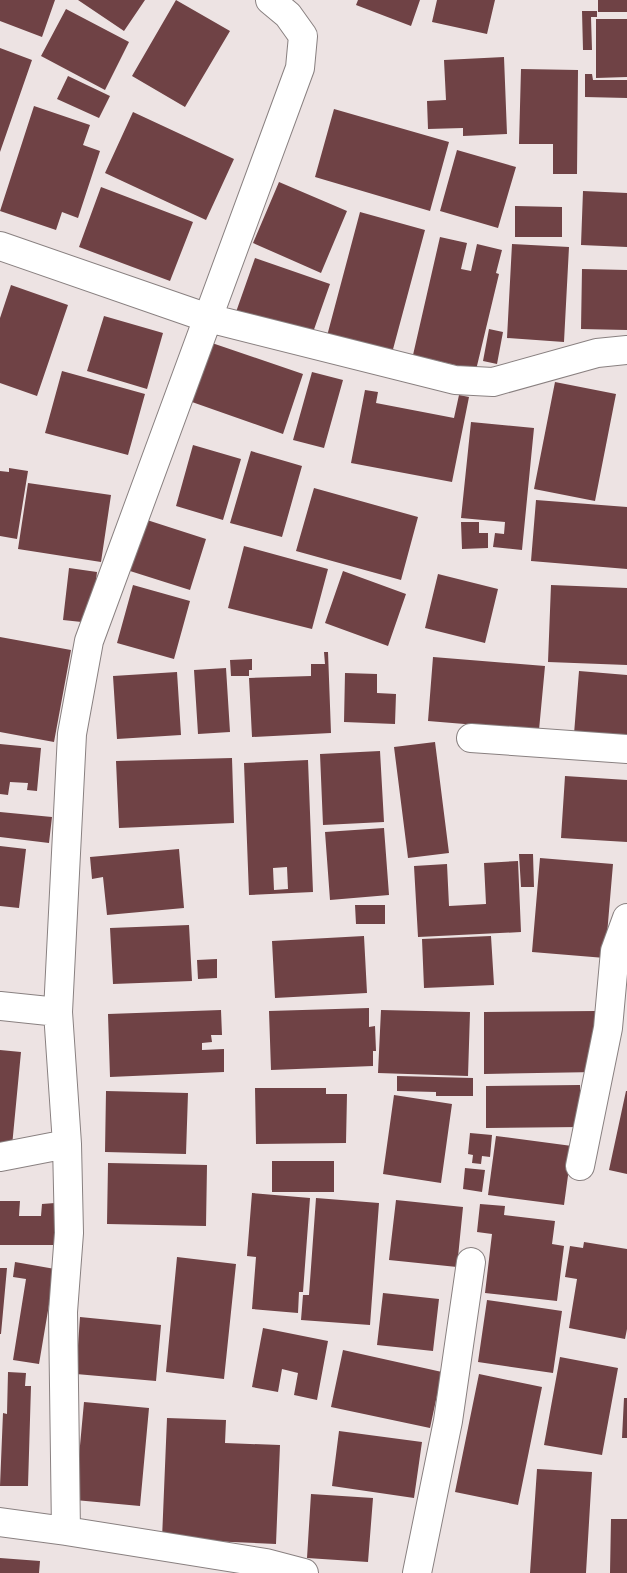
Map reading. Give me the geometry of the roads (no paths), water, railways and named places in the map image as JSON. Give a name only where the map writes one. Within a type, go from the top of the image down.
[{"type":"street","points":[[66,1531],[62,1312],[69,1233],[67,1144],[58,1012],[72,734],[89,641],[300,68],[303,36],[288,15],[270,0]]},
{"type":"street","points":[[0,246],[208,318],[455,380],[493,382],[597,353],[627,350]]},
{"type":"street","points":[[471,738],[627,749]]},
{"type":"street","points":[[580,1166],[618,1030],[616,951],[627,918]]},
{"type":"street","points":[[0,1006],[58,1012]]},
{"type":"street","points":[[0,1157],[67,1144]]},
{"type":"street","points":[[417,1573],[448,1421],[471,1262]]},
{"type":"street","points":[[0,1522],[266,1564],[304,1573]]}]
